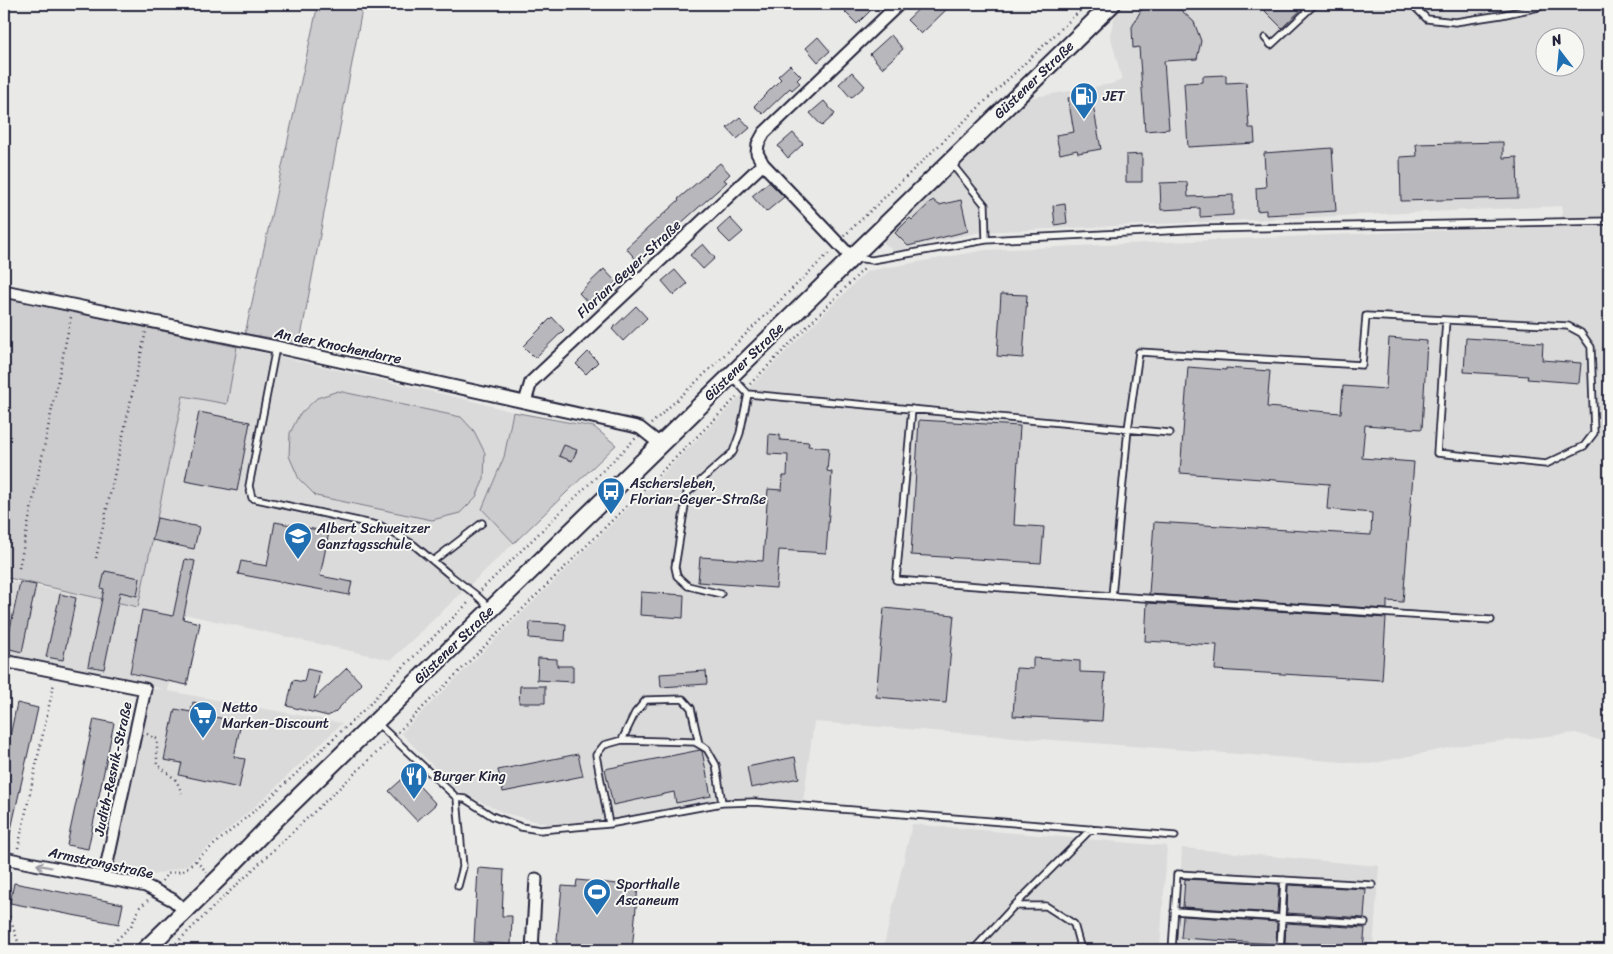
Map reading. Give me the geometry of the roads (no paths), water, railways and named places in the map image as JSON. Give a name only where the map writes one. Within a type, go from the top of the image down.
[{"type":"main road","name":"Güstener Straße","points":[[144,950],[490,609],[1112,4]]},
{"type":"street","points":[[851,257],[763,164],[756,153],[758,144],[764,134],[899,4]]},
{"type":"street","name":"Florian-Geyer-Straße","points":[[525,402],[531,382],[763,164]]},
{"type":"street","name":"An der Knochendarre","points":[[4,292],[276,347],[633,426],[644,431],[660,444]]},
{"type":"street","name":"Judith-Resnik-Straße","points":[[4,661],[145,689],[104,877]]},
{"type":"street","name":"Armstrongstraße","points":[[9,860],[134,883],[155,890],[173,900],[185,911]]},
{"type":"street","points":[[532,950],[536,879]]},
{"type":"lane","points":[[1264,38],[1271,45],[1315,4]]},
{"type":"lane","points":[[1412,4],[1427,19],[1455,22],[1501,15],[1545,4]]},
{"type":"lane","points":[[950,162],[985,204],[986,240]]},
{"type":"lane","points":[[851,257],[872,260],[986,240],[1204,229],[1609,220]]},
{"type":"lane","points":[[1112,596],[1128,429],[1139,352],[1362,366],[1366,316],[1568,326],[1581,333],[1590,348],[1594,433],[1584,446],[1546,464],[1437,453],[1446,320]]},
{"type":"lane","points":[[276,347],[249,486],[252,498],[381,526],[414,545],[476,595],[490,609]]},
{"type":"lane","points":[[731,375],[746,392],[1170,432]]},
{"type":"lane","points":[[721,594],[688,586],[677,576],[675,567],[687,493],[733,452],[740,433],[746,392]]},
{"type":"lane","points":[[912,409],[896,580],[1491,620]]},
{"type":"lane","points":[[433,561],[482,523]]},
{"type":"lane","points":[[622,740],[634,714],[646,700],[683,698],[691,708],[699,744]]},
{"type":"lane","points":[[376,721],[457,798],[465,799],[492,816],[522,827],[540,830],[608,824],[722,803],[754,802],[1175,836]]},
{"type":"lane","points":[[608,824],[596,756],[604,745],[622,740],[695,742],[707,749],[716,765],[722,803]]},
{"type":"lane","points":[[457,798],[463,867],[458,886]]},
{"type":"lane","points":[[973,950],[1091,829]]},
{"type":"lane","points":[[1197,950],[1172,949],[1177,874],[1372,884]]},
{"type":"lane","points":[[1280,950],[1284,880]]},
{"type":"lane","points":[[1014,906],[1046,906],[1074,924],[1081,950]]},
{"type":"lane","points":[[1174,911],[1365,923]]},
{"type":"place","name":"JET","points":[[1084,120]]},
{"type":"place","name":"Aschersleben, Florian-Geyer-Straße","points":[[611,515]]},
{"type":"place","name":"Albert Schweitzer Ganztagsschule","points":[[298,560]]},
{"type":"place","name":"Netto Marken-Discount","points":[[203,739]]},
{"type":"place","name":"Burger King","points":[[414,800]]},
{"type":"place","name":"Sporthalle Ascaneum","points":[[597,916]]}]
